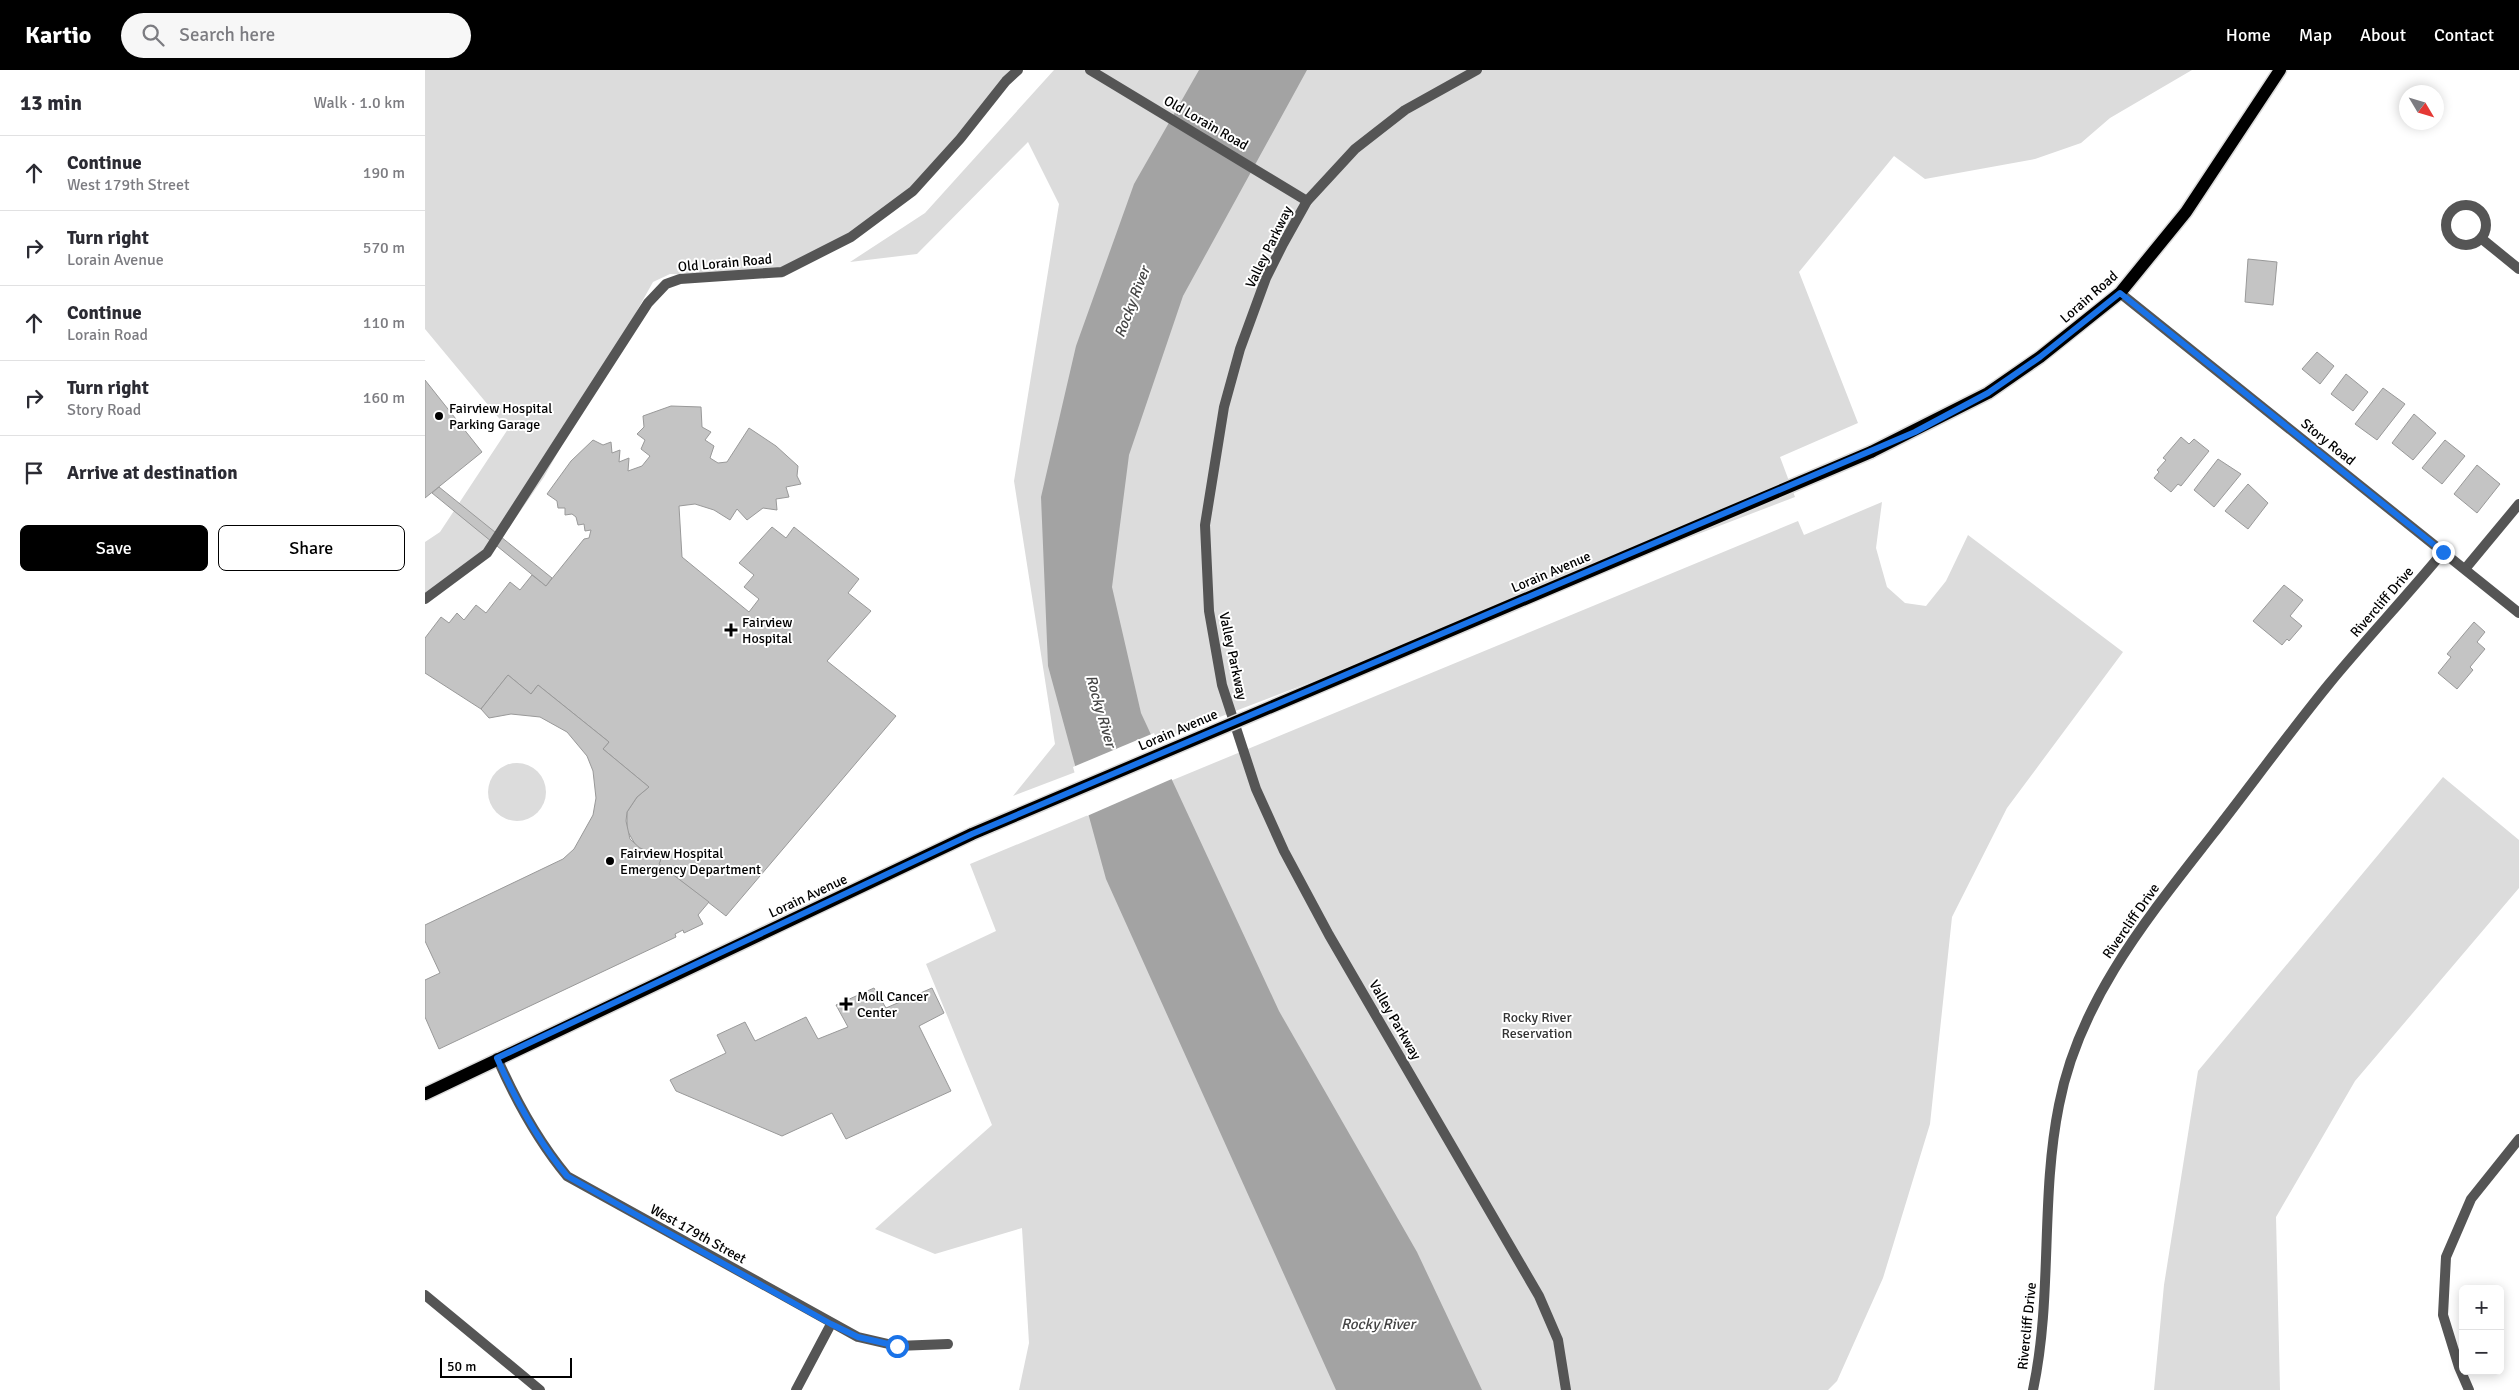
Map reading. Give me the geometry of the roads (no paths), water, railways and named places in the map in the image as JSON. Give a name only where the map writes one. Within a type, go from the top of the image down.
[{"type":"main road","name":"Lorain Road","points":[[1871,452],[1988,393],[2040,357],[2120,293],[2186,212],[2280,70]]},
{"type":"main road","name":"Lorain Avenue","points":[[425,1094],[497,1058],[972,834],[1871,452]]},
{"type":"street","name":"Old Lorain Road","points":[[425,599],[487,553],[648,302],[666,284],[680,279],[782,272],[851,237],[913,191],[1018,70]]},
{"type":"street","name":"Old Lorain Road","points":[[1090,70],[1307,201]]},
{"type":"street","name":"Valley Parkway","points":[[1477,70],[1397,116],[1355,149],[1307,201],[1266,278],[1240,349],[1224,407],[1205,525],[1209,611],[1222,685],[1256,789],[1284,851],[1329,935],[1539,1296],[1558,1340],[1566,1390]]},
{"type":"street","points":[[2471,205],[2483,212],[2487,226],[2482,238],[2477,243],[2465,246],[2453,241],[2448,236],[2446,223],[2451,211],[2457,207],[2471,205]]},
{"type":"street","points":[[2482,238],[2519,269]]},
{"type":"street","name":"Story Road","points":[[2120,293],[2519,613]]},
{"type":"street","points":[[2465,569],[2519,504]]},
{"type":"street","name":"Rivercliff Drive","points":[[2033,1390],[2041,1352],[2052,1159],[2059,1104],[2076,1044],[2102,988],[2143,924],[2328,686],[2443,552]]},
{"type":"street","name":"West 179th Street","points":[[497,1058],[520,1108],[545,1150],[567,1176],[831,1324],[858,1337],[897,1346],[948,1344]]},
{"type":"street","points":[[2469,1390],[2443,1315],[2446,1257],[2471,1199],[2519,1139]]},
{"type":"street","points":[[425,1295],[540,1390]]},
{"type":"street","points":[[797,1390],[831,1324]]},
{"type":"water","name":"Rocky River","points":[[1199,70],[1307,70],[1183,296],[1129,455],[1112,587],[1141,713],[1279,1011],[1417,1252],[1482,1390],[1336,1390],[1106,879],[1048,666],[1041,497],[1076,346],[1134,184]]},
{"type":"place","name":"Fairview Hospital Parking Garage","points":[[439,416]]},
{"type":"place","name":"Fairview Hospital","points":[[731,630]]},
{"type":"place","name":"Fairview Hospital Emergency Department","points":[[610,861]]},
{"type":"place","name":"Moll Cancer Center","points":[[846,1004]]},
{"type":"park label","name":"Rocky River Reservation","points":[[1537,1026]]}]
